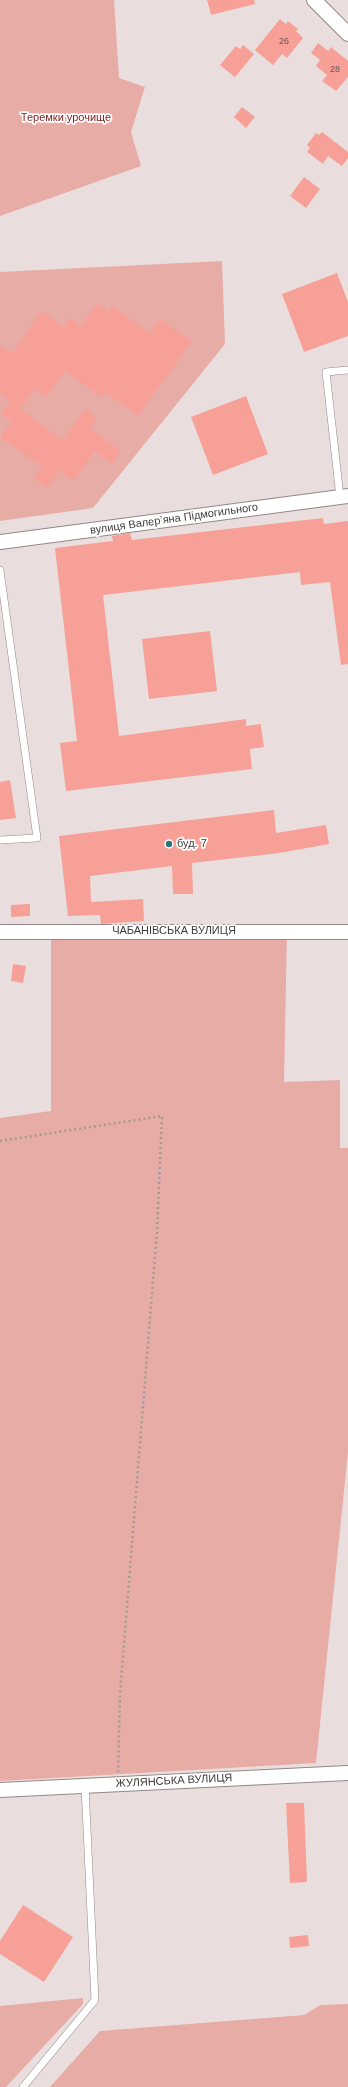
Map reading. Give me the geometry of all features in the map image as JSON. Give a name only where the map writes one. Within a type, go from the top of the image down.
[{"type":"street","points":[[314,0],[348,34]]},
{"type":"street","name":"вулиця Валерʼяна Підмогильного","points":[[0,542],[344,497]]},
{"type":"street","name":"ЧАБАНІВСЬКА ВУЛИЦЯ","points":[[0,932],[348,932]]},
{"type":"street","name":"ЖУЛЯНСЬКА ВУЛИЦЯ","points":[[0,1790],[348,1773]]},
{"type":"lane","points":[[344,497],[326,372],[348,370]]},
{"type":"lane","points":[[0,570],[37,838],[0,840]]},
{"type":"lane","points":[[23,2087],[95,2000],[85,1786]]},
{"type":"path","points":[[0,1141],[162,1116],[157,1231],[120,1694],[118,1784]]},
{"type":"green space","name":"Теремки урочище","points":[[0,0],[114,0],[119,78],[145,87],[131,132],[141,166],[0,216]]},
{"type":"green space","points":[[222,261],[225,344],[93,508],[0,521],[0,272]]},
{"type":"green space","points":[[287,931],[284,1082],[340,1080],[340,1148],[348,1148],[348,1452],[316,1763],[0,1781],[0,1118],[51,1111],[51,932]]},
{"type":"green space","points":[[83,1998],[83,2004],[6,2087],[0,2087],[0,2006]]},
{"type":"green space","points":[[348,2004],[348,2087],[50,2087],[100,2031],[304,2015],[320,2005]]},
{"type":"building","points":[[207,0],[254,0],[255,4],[211,15]]},
{"type":"building","points":[[280,19],[286,24],[288,21],[298,29],[296,31],[303,38],[287,58],[282,54],[273,65],[255,50]]},
{"type":"building","points":[[318,43],[328,51],[331,47],[348,61],[348,77],[336,91],[322,81],[327,75],[316,66],[320,60],[311,53]]},
{"type":"building","points":[[243,45],[254,54],[235,77],[220,65],[236,46],[240,49]]},
{"type":"building","points":[[242,107],[255,117],[246,128],[234,117]]},
{"type":"building","points":[[322,132],[348,152],[348,158],[342,166],[328,156],[323,164],[307,152],[310,148],[307,145],[316,133],[319,135]]},
{"type":"building","points":[[304,177],[320,189],[306,208],[290,196]]},
{"type":"building","points":[[337,273],[348,302],[348,336],[304,352],[282,294]]},
{"type":"building","points":[[97,303],[108,311],[112,306],[150,333],[160,319],[192,341],[138,416],[105,392],[102,398],[65,371],[46,397],[35,389],[20,409],[63,440],[85,409],[97,418],[90,428],[121,451],[112,464],[95,451],[74,481],[59,471],[47,488],[34,478],[42,467],[0,437],[12,421],[1,414],[10,401],[0,394],[0,345],[12,353],[42,311],[63,327],[70,318],[81,326]]},
{"type":"building","points":[[246,396],[268,454],[213,475],[191,417]]},
{"type":"building","points":[[323,518],[324,524],[348,521],[348,664],[341,665],[330,582],[301,585],[300,572],[103,595],[119,736],[246,719],[246,726],[261,724],[264,747],[250,749],[252,769],[66,791],[60,743],[77,741],[55,548],[113,541],[112,536],[130,533],[132,540]]},
{"type":"building","points":[[210,631],[217,691],[149,699],[142,639]]},
{"type":"building","points":[[10,780],[16,818],[0,820],[0,782]]},
{"type":"building","name":"буд. 7","points":[[274,810],[276,833],[326,825],[329,844],[279,853],[192,863],[193,894],[173,894],[172,866],[90,876],[91,902],[143,899],[144,921],[101,924],[100,915],[68,916],[59,836]]},
{"type":"building","points":[[30,904],[30,916],[11,917],[11,905]]},
{"type":"building","points":[[13,964],[26,966],[23,983],[11,981]]},
{"type":"building","points":[[286,1803],[304,1803],[307,1882],[290,1883]]},
{"type":"building","points":[[23,1905],[73,1937],[44,1982],[0,1954],[0,1941]]},
{"type":"building","points":[[308,1935],[309,1946],[290,1948],[289,1937]]},
{"type":"place","name":"буд. 7","points":[[169,844]]}]
